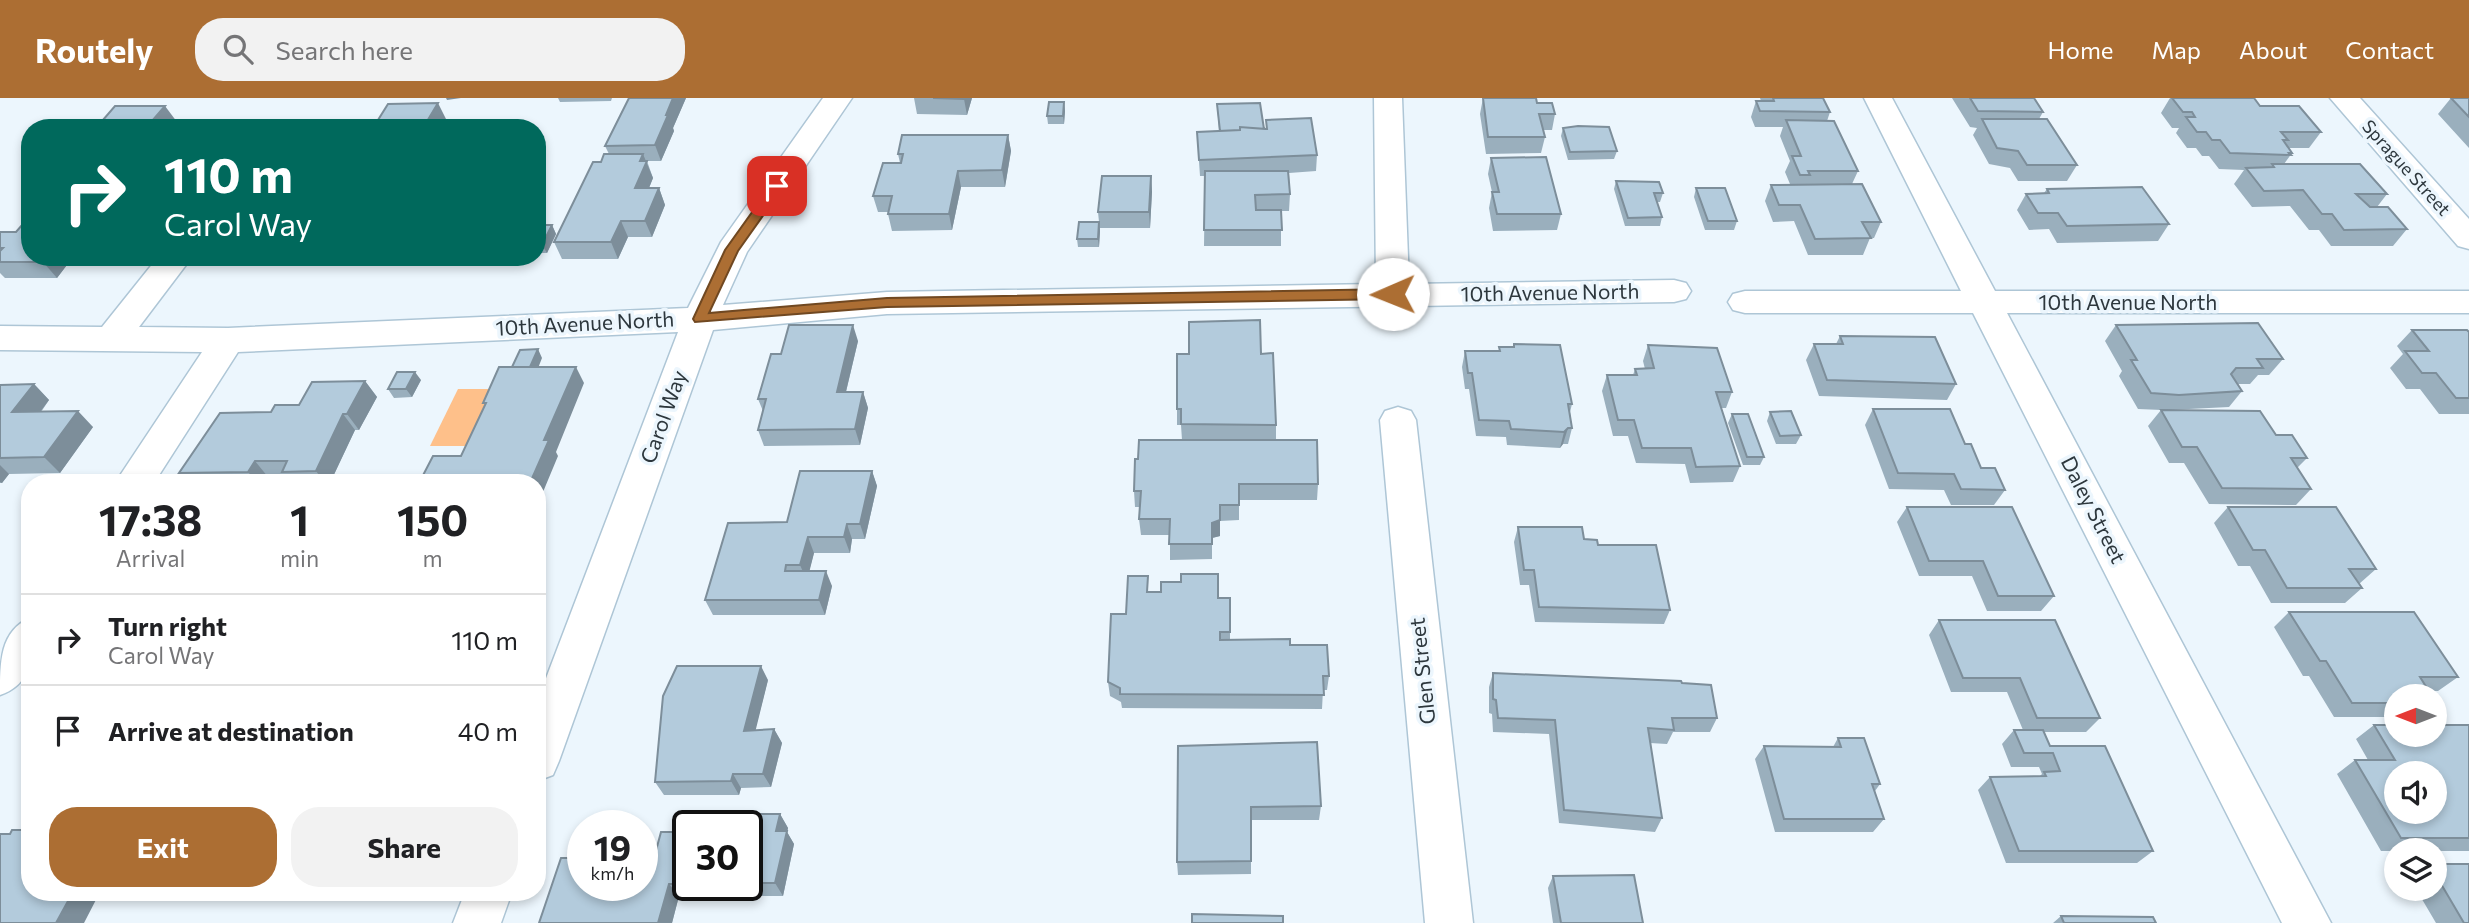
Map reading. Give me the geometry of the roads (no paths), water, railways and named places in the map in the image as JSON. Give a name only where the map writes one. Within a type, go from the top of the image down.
[{"type":"street","name":"Carol Way","points":[[546,737],[700,319],[732,250],[838,98]]},
{"type":"street","points":[[1388,98],[1393,294]]},
{"type":"street","name":"Daley Street","points":[[1878,98],[2306,923]]},
{"type":"street","name":"Sprague Street","points":[[2344,98],[2469,239]]},
{"type":"street","points":[[110,340],[169,266]]},
{"type":"street","name":"10th Avenue North","points":[[0,338],[228,340],[700,319],[887,303],[1674,292]]},
{"type":"street","name":"10th Avenue North","points":[[1745,302],[2469,302]]},
{"type":"street","points":[[140,474],[228,340]]},
{"type":"street","name":"Glen Street","points":[[1398,419],[1448,923]]},
{"type":"street","points":[[0,677],[21,648]]},
{"type":"street","points":[[477,923],[486,901]]}]
